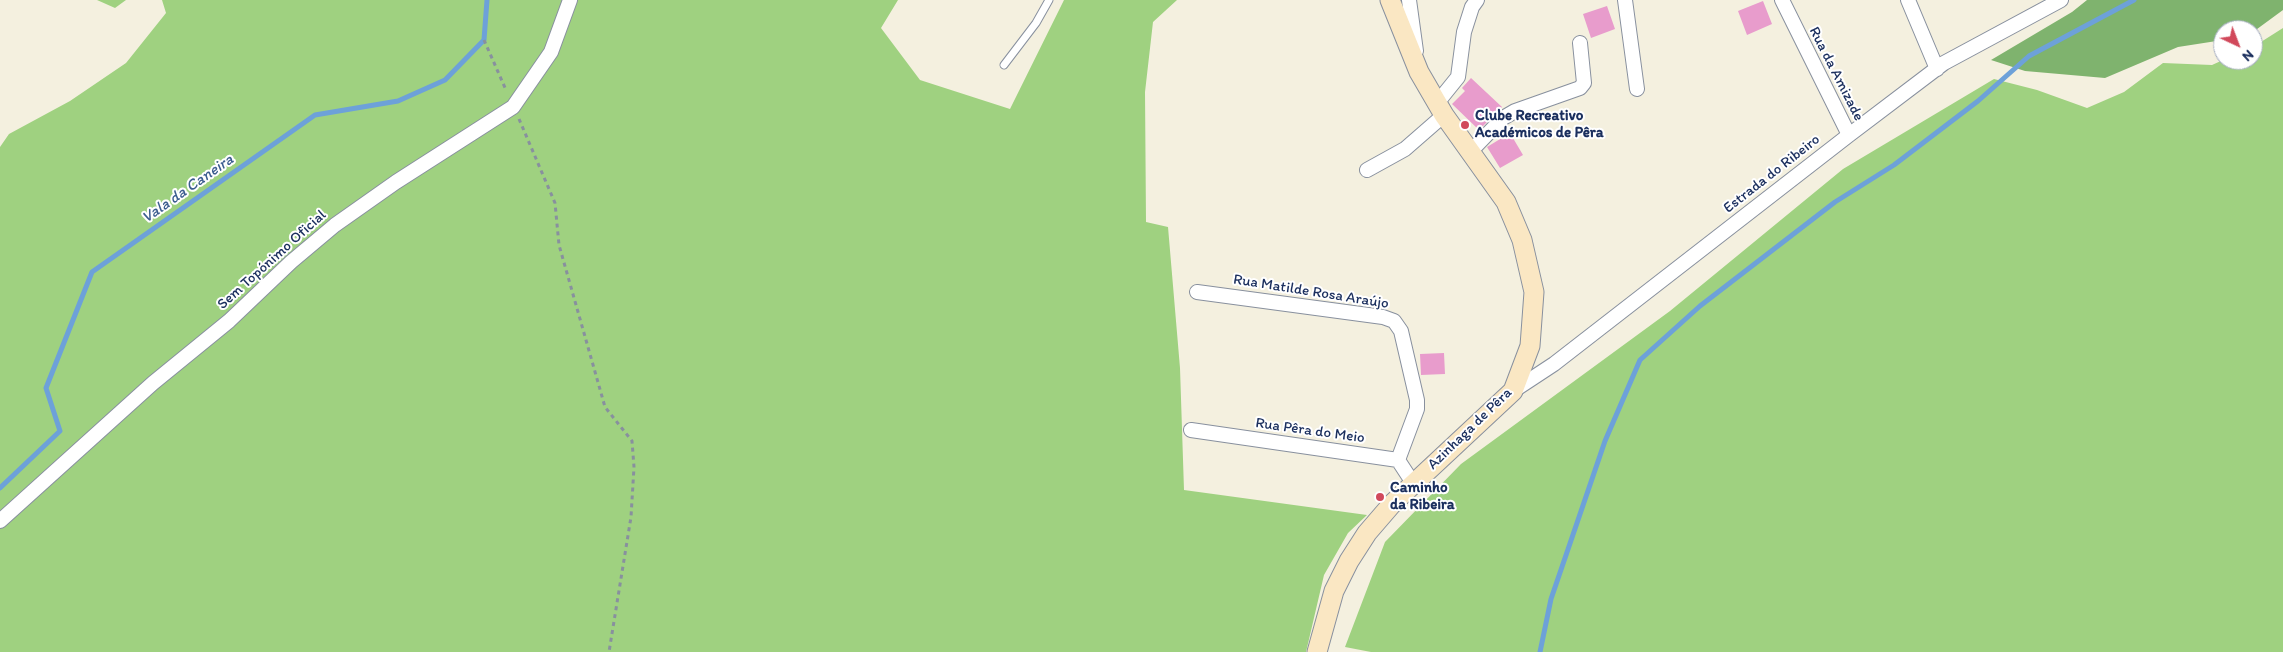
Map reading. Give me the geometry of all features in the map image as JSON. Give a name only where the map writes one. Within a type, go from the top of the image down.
[{"type":"street","name":"Sem Topónimo Oficial","points":[[0,521],[153,383],[229,321],[291,262],[335,225],[396,182],[514,107],[552,52],[570,0]]},
{"type":"street","name":"Azinhaga de Pêra","points":[[1317,652],[1334,591],[1349,561],[1367,533],[1413,484],[1513,390],[1530,346],[1534,292],[1522,240],[1506,202],[1441,109],[1419,72],[1390,0]]},
{"type":"street","points":[[1409,0],[1419,72]]},
{"type":"street","points":[[1367,170],[1406,149],[1441,109],[1458,77],[1464,32],[1472,7],[1477,0]]},
{"type":"street","points":[[1625,0],[1637,89]]},
{"type":"street","name":"Rua da Amizade","points":[[1782,0],[1849,135]]},
{"type":"street","points":[[1908,0],[1937,68]]},
{"type":"street","name":"Estrada do Ribeiro","points":[[1513,390],[1554,364],[1937,68],[2061,0]]},
{"type":"street","points":[[1471,151],[1503,118],[1515,111],[1580,88],[1584,83],[1580,43]]},
{"type":"street","name":"Rua Matilde Rosa Araújo","points":[[1197,292],[1383,317],[1398,325],[1417,400],[1417,409],[1398,460]]},
{"type":"street","name":"Rua Pêra do Meio","points":[[1191,430],[1398,460]]},
{"type":"street","points":[[1398,460],[1413,484]]},
{"type":"lane","points":[[1004,65],[1036,24],[1049,0]]},
{"type":"path","points":[[484,40],[555,203],[559,245],[605,407],[632,441],[634,467],[631,517],[609,652]]},
{"type":"green space","points":[[97,0],[126,0],[115,8]]},
{"type":"green space","points":[[162,0],[898,0],[881,28],[920,80],[1010,109],[1064,0],[1177,0],[1153,22],[1145,92],[1146,222],[1168,227],[1180,368],[1184,490],[1367,515],[1348,533],[1324,575],[1306,652],[0,652],[0,147],[9,134],[70,101],[126,63],[166,13]]},
{"type":"green space","points":[[2087,0],[2283,0],[2283,10],[2263,25],[2263,20],[2213,20],[2213,42],[2178,47],[2105,78],[2025,71],[1991,60],[2072,12]]},
{"type":"green space","points":[[2283,28],[2283,652],[1371,652],[1345,647],[1385,542],[1461,464],[1670,311],[1843,169],[1994,79],[2037,90],[2087,108],[2124,92],[2163,63],[2213,65],[2213,70],[2263,70],[2263,41]]},
{"type":"building","points":[[1763,1],[1772,24],[1747,35],[1738,11]]},
{"type":"building","points":[[1607,6],[1615,29],[1591,38],[1583,14]]},
{"type":"building","points":[[1471,78],[1502,107],[1479,130],[1452,104],[1465,91],[1462,88]]},
{"type":"building","points":[[1510,133],[1523,155],[1500,168],[1487,147]]},
{"type":"building","points":[[1444,353],[1445,374],[1421,375],[1420,354]]},
{"type":"waterway","name":"Vala da Caneira","points":[[0,488],[60,431],[46,388],[92,272],[315,115],[398,101],[445,80],[484,40],[487,0]]},
{"type":"waterway","points":[[1540,652],[1551,599],[1605,441],[1640,360],[1700,306],[1835,202],[1894,165],[1978,101],[2029,56],[2134,0]]},
{"type":"place","name":"Clube Recreativo Académicos de Pêra","points":[[1465,125]]},
{"type":"place","name":"Caminho da Ribeira","points":[[1380,497]]}]
